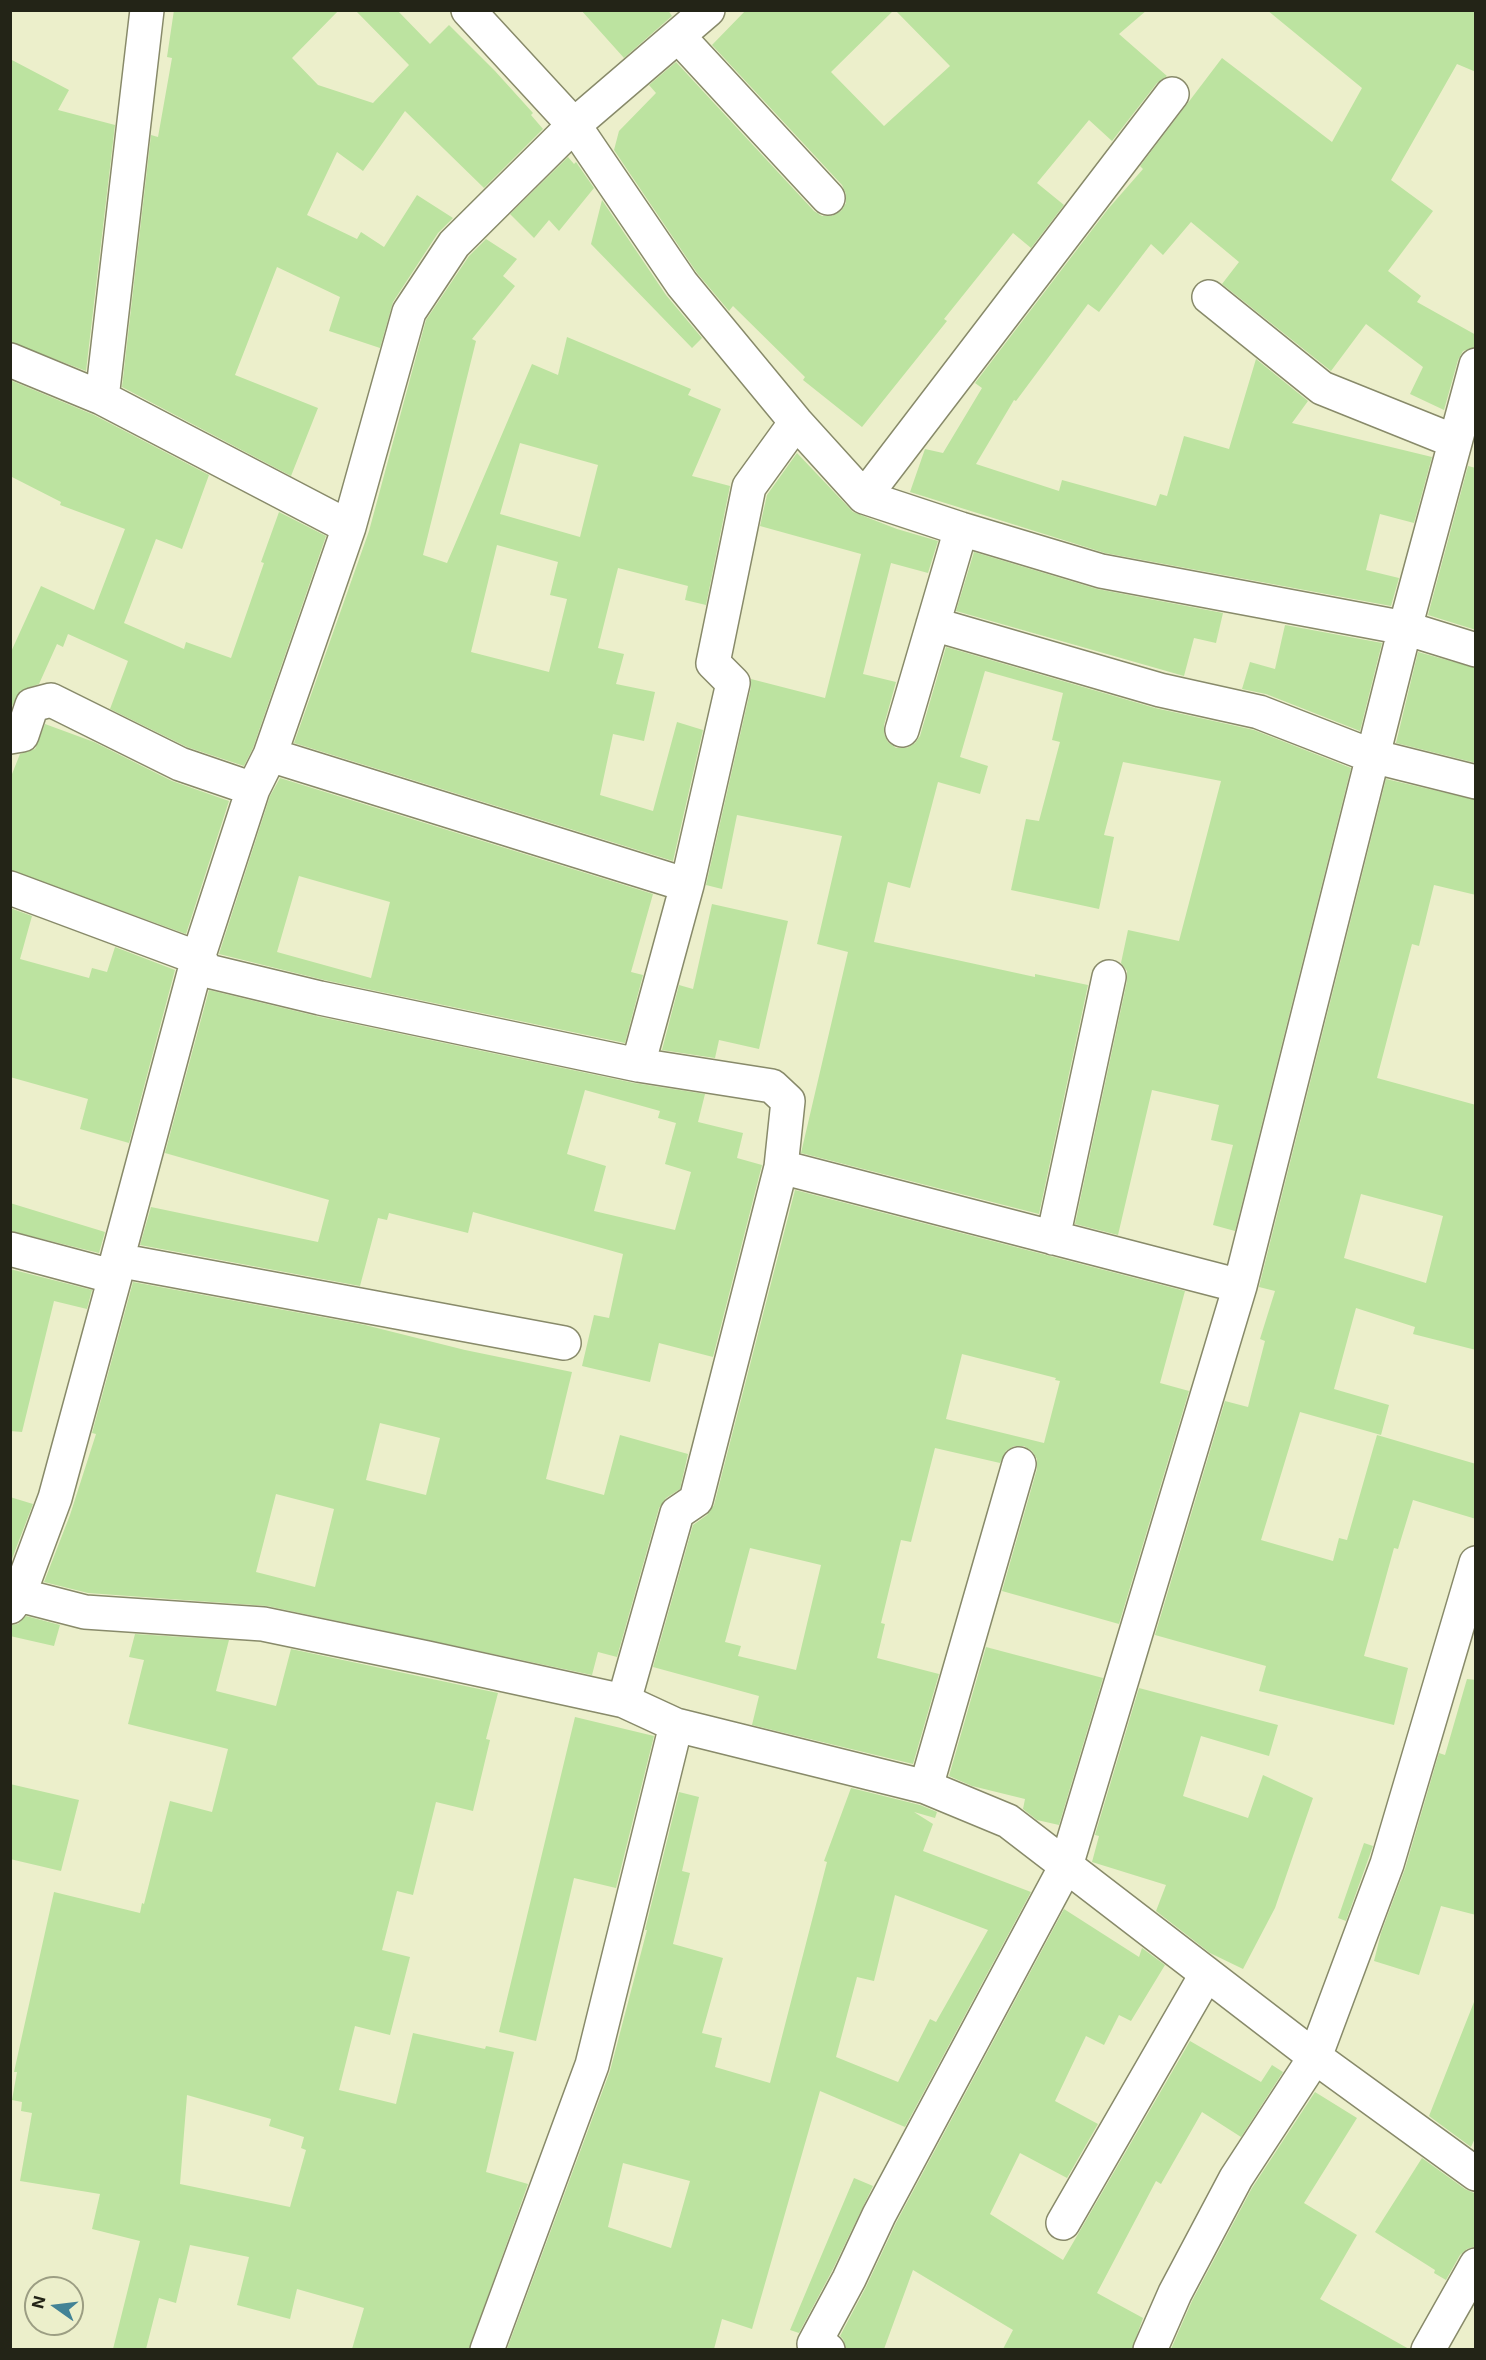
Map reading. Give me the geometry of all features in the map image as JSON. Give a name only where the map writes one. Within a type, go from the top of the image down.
[{"type":"street","points":[[102,398],[147,10]]},
{"type":"street","points":[[468,10],[574,125],[682,284],[796,422],[864,497],[1101,571],[1405,628],[1476,650]]},
{"type":"street","points":[[708,10],[574,125],[454,244],[409,312],[348,527],[270,755],[253,789],[198,958],[55,1498],[15,1601],[85,1612],[263,1624],[624,1701],[676,1725],[926,1787],[1008,1821],[1206,1975],[1476,2174]]},
{"type":"street","points":[[678,36],[828,198]]},
{"type":"street","points":[[864,497],[1172,94]]},
{"type":"street","points":[[1209,297],[1322,388],[1454,441]]},
{"type":"street","points":[[10,360],[102,398],[348,527]]},
{"type":"street","points":[[828,2349],[814,2344],[849,2279],[879,2215],[1066,1866],[1240,1286],[1372,756],[1476,365]]},
{"type":"street","points":[[639,1065],[687,885],[733,683],[713,663],[749,487],[796,422]]},
{"type":"street","points":[[902,730],[961,529]]},
{"type":"street","points":[[933,624],[1160,690],[1258,712],[1372,756],[1476,782]]},
{"type":"street","points":[[10,737],[22,735],[32,705],[51,700],[180,764],[253,789]]},
{"type":"street","points":[[270,755],[687,885]]},
{"type":"street","points":[[10,888],[198,958],[208,971],[320,998],[639,1065],[772,1086],[788,1101],[781,1167],[696,1500],[677,1513],[624,1701]]},
{"type":"street","points":[[1053,1238],[1109,977]]},
{"type":"street","points":[[781,1167],[1240,1286]]},
{"type":"street","points":[[10,1248],[116,1269],[564,1343]]},
{"type":"street","points":[[926,1787],[1019,1464]]},
{"type":"street","points":[[1150,2349],[1175,2293],[1236,2178],[1315,2057],[1387,1864],[1476,1563]]},
{"type":"street","points":[[487,2349],[592,2065],[676,1725]]},
{"type":"street","points":[[1063,2223],[1206,1975]]},
{"type":"street","points":[[1428,2349],[1476,2265]]},
{"type":"building","points":[[174,10],[339,10],[292,58],[318,85],[373,103],[409,65],[355,10],[397,10],[430,44],[449,25],[533,113],[531,115],[543,129],[484,188],[405,111],[363,171],[337,152],[307,215],[357,239],[361,232],[384,247],[417,195],[453,218],[438,233],[393,302],[380,348],[329,331],[340,297],[277,267],[235,375],[318,408],[291,476],[122,387],[151,135],[158,137],[172,58],[167,57]]},
{"type":"building","points":[[581,10],[668,10],[672,16],[624,58]]},
{"type":"building","points":[[746,10],[894,10],[831,72],[884,126],[950,66],[895,10],[1147,10],[1119,34],[1167,76],[1157,83],[1112,141],[1089,120],[1037,183],[1064,205],[1031,248],[1013,233],[944,319],[947,321],[862,427],[803,380],[805,377],[733,306],[729,311],[697,273],[614,150],[619,131],[656,93],[649,85],[676,62],[814,211],[822,216],[832,216],[841,211],[846,203],[846,194],[842,185],[712,45]]},
{"type":"building","points":[[1267,10],[1476,10],[1476,72],[1457,64],[1391,180],[1433,211],[1388,271],[1421,296],[1417,302],[1476,335],[1476,347],[1463,351],[1458,360],[1444,410],[1410,394],[1423,367],[1366,324],[1331,371],[1222,284],[1239,262],[1191,222],[1163,255],[1151,244],[1099,312],[1088,304],[1016,401],[1014,400],[976,464],[1059,491],[1062,480],[1156,506],[1160,494],[1167,496],[1184,436],[1229,449],[1256,359],[1308,401],[1292,423],[1432,457],[1414,523],[1380,514],[1366,570],[1399,578],[1391,606],[1105,553],[910,492],[925,449],[943,453],[982,388],[975,383],[1108,209],[1143,169],[1140,166],[1222,58],[1332,142],[1362,88]]},
{"type":"building","points":[[10,59],[69,90],[58,110],[115,125],[86,371],[10,342]]},
{"type":"building","points":[[568,157],[574,164],[576,162],[594,188],[559,231],[549,220],[534,238],[510,214]]},
{"type":"building","points":[[602,200],[666,295],[702,338],[692,348],[591,244]]},
{"type":"building","points":[[486,239],[517,259],[503,276],[515,286],[472,339],[476,341],[423,555],[447,563],[532,364],[558,375],[567,337],[691,389],[688,395],[721,409],[692,476],[730,486],[706,605],[685,600],[688,586],[618,568],[598,648],[624,654],[616,684],[655,692],[644,741],[613,734],[600,795],[653,811],[677,722],[703,730],[673,861],[294,743],[369,531],[426,320],[469,256]],"holes":[[[520,443],[598,465],[580,537],[500,514]],[[497,545],[558,562],[550,595],[567,599],[549,672],[471,652]]]},
{"type":"building","points":[[10,380],[94,415],[209,475],[182,549],[156,539],[124,623],[184,649],[186,642],[231,658],[279,512],[326,536],[253,748],[244,766],[187,747],[110,709],[128,661],[68,634],[63,647],[57,644],[39,684],[20,691],[10,710],[10,654],[41,586],[94,610],[125,529],[60,505],[61,502],[10,476]]},
{"type":"building","points":[[797,453],[853,512],[897,529],[938,541],[928,573],[891,563],[863,674],[896,682],[884,725],[884,734],[888,742],[896,748],[907,748],[920,736],[946,647],[1155,708],[1254,730],[1351,768],[1235,1231],[1213,1225],[1233,1145],[1211,1140],[1219,1105],[1152,1090],[1118,1235],[1075,1224],[1127,981],[1127,971],[1121,963],[1128,930],[1179,941],[1221,781],[1123,762],[1104,835],[1114,837],[1099,909],[1011,890],[1026,819],[1039,821],[1060,742],[1052,740],[1063,693],[985,671],[960,757],[988,766],[980,794],[938,782],[910,888],[888,882],[874,942],[1035,977],[1035,974],[1088,985],[1039,1214],[801,1153],[848,952],[817,944],[842,836],[737,815],[722,889],[706,885],[751,679],[825,698],[861,554],[760,526],[767,495]]},
{"type":"building","points":[[1468,466],[1476,468],[1476,630],[1428,615]]},
{"type":"building","points":[[974,552],[1097,589],[1223,613],[1216,643],[1194,638],[1184,676],[956,611]]},
{"type":"building","points":[[1285,625],[1382,643],[1360,731],[1266,694],[1242,689],[1250,662],[1275,669]]},
{"type":"building","points":[[1418,652],[1476,668],[1476,763],[1396,743]]},
{"type":"building","points":[[45,724],[94,742],[172,781],[229,801],[186,934],[10,870],[10,779],[20,754],[35,749]]},
{"type":"building","points":[[280,778],[653,894],[631,972],[643,975],[625,1043],[324,980],[219,954],[270,796]],"holes":[[[299,876],[390,902],[371,978],[277,952]]]},
{"type":"building","points":[[1386,779],[1476,800],[1476,895],[1434,885],[1419,946],[1412,944],[1377,1078],[1476,1105],[1476,1350],[1413,1334],[1415,1327],[1356,1308],[1334,1389],[1389,1405],[1381,1435],[1300,1412],[1261,1540],[1333,1561],[1339,1538],[1347,1540],[1377,1435],[1476,1464],[1476,1519],[1413,1500],[1398,1549],[1394,1548],[1364,1656],[1408,1668],[1394,1725],[1259,1691],[1266,1666],[1155,1635],[1225,1401],[1248,1407],[1265,1341],[1260,1339],[1275,1291],[1259,1287]],"holes":[[[1361,1194],[1443,1216],[1426,1283],[1344,1258]]]},
{"type":"building","points":[[712,904],[788,921],[759,1049],[719,1040],[715,1058],[662,1050],[679,985],[693,989]]},
{"type":"building","points":[[10,908],[32,916],[20,959],[89,978],[92,968],[107,972],[115,947],[175,970],[129,1143],[80,1129],[88,1099],[10,1077]]},
{"type":"building","points":[[209,990],[316,1016],[634,1083],[705,1094],[698,1122],[743,1133],[737,1158],[762,1165],[713,1357],[659,1343],[650,1382],[582,1366],[594,1315],[609,1318],[623,1254],[473,1212],[468,1233],[389,1213],[387,1220],[378,1218],[360,1286],[140,1245],[151,1207],[318,1242],[329,1200],[165,1153]],"holes":[[[585,1090],[660,1111],[658,1118],[676,1123],[665,1164],[691,1172],[675,1230],[594,1211],[606,1166],[567,1154]]]},
{"type":"building","points":[[795,1190],[1185,1291],[1160,1383],[1189,1391],[1119,1624],[1002,1591],[1037,1469],[1037,1459],[1032,1451],[1024,1446],[1014,1446],[1006,1451],[1000,1463],[935,1448],[911,1542],[901,1540],[881,1623],[885,1624],[877,1658],[939,1674],[913,1764],[752,1725],[759,1696],[653,1667],[693,1525],[707,1515],[714,1505]],"holes":[[[962,1354],[1056,1378],[1055,1380],[1060,1381],[1044,1443],[946,1419]],[[750,1548],[821,1565],[796,1670],[738,1656],[741,1646],[725,1642]]]},
{"type":"building","points":[[10,1203],[105,1232],[99,1253],[10,1231]]},
{"type":"building","points":[[10,1269],[92,1290],[87,1309],[54,1301],[22,1432],[10,1431]]},
{"type":"building","points":[[133,1282],[365,1325],[465,1350],[572,1372],[546,1479],[604,1495],[620,1435],[688,1454],[680,1489],[666,1498],[659,1508],[617,1657],[598,1652],[592,1675],[267,1606],[88,1593],[44,1582],[70,1515],[96,1434],[92,1433]],"holes":[[[380,1423],[440,1438],[426,1495],[366,1480]],[[276,1494],[334,1509],[315,1587],[256,1572]]]},
{"type":"building","points":[[10,1497],[33,1504],[10,1564]]},
{"type":"building","points":[[26,1616],[60,1625],[54,1646],[10,1636],[10,1625],[18,1624]]},
{"type":"building","points":[[135,1634],[229,1640],[216,1691],[276,1706],[291,1649],[498,1693],[486,1739],[490,1740],[473,1811],[436,1802],[413,1895],[397,1891],[382,1950],[410,1957],[390,2035],[355,2026],[339,2090],[396,2104],[413,2033],[485,2049],[486,2046],[514,2052],[486,2172],[528,2184],[469,2349],[352,2349],[364,2308],[297,2289],[290,2319],[237,2305],[249,2257],[190,2245],[176,2303],[159,2298],[146,2349],[113,2349],[140,2241],[92,2229],[100,2194],[20,2181],[32,2113],[21,2111],[22,2102],[12,2100],[17,2072],[14,2072],[54,1892],[140,1913],[170,1801],[212,1812],[228,1749],[128,1724],[144,1660],[129,1657]],"holes":[[[187,2095],[271,2119],[269,2126],[304,2137],[301,2148],[306,2150],[290,2207],[180,2184]]]},
{"type":"building","points":[[986,1647],[1103,1678],[1059,1825],[1037,1820],[1023,1809],[1025,1799],[972,1786],[949,1776]]},
{"type":"building","points":[[1467,1679],[1476,1680],[1476,1915],[1441,1906],[1419,1975],[1374,1961],[1381,1933],[1405,1869],[1439,1753],[1445,1755]]},
{"type":"building","points":[[1139,1688],[1278,1725],[1269,1756],[1201,1736],[1183,1796],[1248,1818],[1263,1775],[1313,1798],[1275,1908],[1243,1969],[1210,1953],[1156,1911],[1166,1885],[1092,1862],[1099,1836],[1095,1835]]},
{"type":"building","points":[[575,1717],[654,1736],[616,1888],[574,1878],[536,2041],[499,2032]]},
{"type":"building","points":[[10,1784],[79,1800],[61,1871],[10,1859]]},
{"type":"building","points":[[851,1788],[920,1805],[937,1812],[935,1818],[914,1812],[933,1824],[923,1851],[1031,1892],[905,2127],[820,2091],[752,2329],[722,2319],[714,2349],[507,2349],[610,2071],[647,1930],[645,1930],[679,1792],[699,1797],[682,1871],[690,1873],[673,1944],[723,1958],[702,2033],[722,2038],[715,2067],[770,2083],[827,1862],[824,1861]],"holes":[[[895,1895],[988,1930],[936,2022],[930,2019],[898,2082],[836,2057],[857,1977],[874,1981]],[[623,2163],[690,2181],[671,2248],[608,2227]]]},
{"type":"building","points":[[1364,1843],[1373,1846],[1346,1921],[1338,1918]]},
{"type":"building","points":[[1064,1909],[1139,1957],[1142,1948],[1165,1965],[1131,2021],[1119,2015],[1104,2045],[1086,2036],[1055,2101],[1098,2124],[1067,2178],[1020,2153],[990,2214],[1063,2260],[1190,2041],[1261,2082],[1272,2065],[1283,2072],[1241,2137],[1202,2112],[1161,2184],[1156,2181],[1097,2293],[1143,2318],[1132,2349],[1003,2349],[1013,2330],[913,2270],[884,2349],[846,2349],[840,2336],[896,2223]]},
{"type":"building","points":[[1474,2002],[1476,2003],[1476,2136],[1471,2147],[1429,2116]]},
{"type":"building","points":[[1315,2092],[1357,2118],[1304,2203],[1357,2235],[1320,2299],[1409,2349],[1171,2349],[1192,2301],[1252,2188]]},
{"type":"building","points":[[1422,2158],[1465,2189],[1476,2194],[1476,2246],[1460,2255],[1446,2280],[1434,2273],[1435,2270],[1375,2232]]},
{"type":"building","points":[[854,2178],[873,2186],[799,2333],[790,2330]]}]
